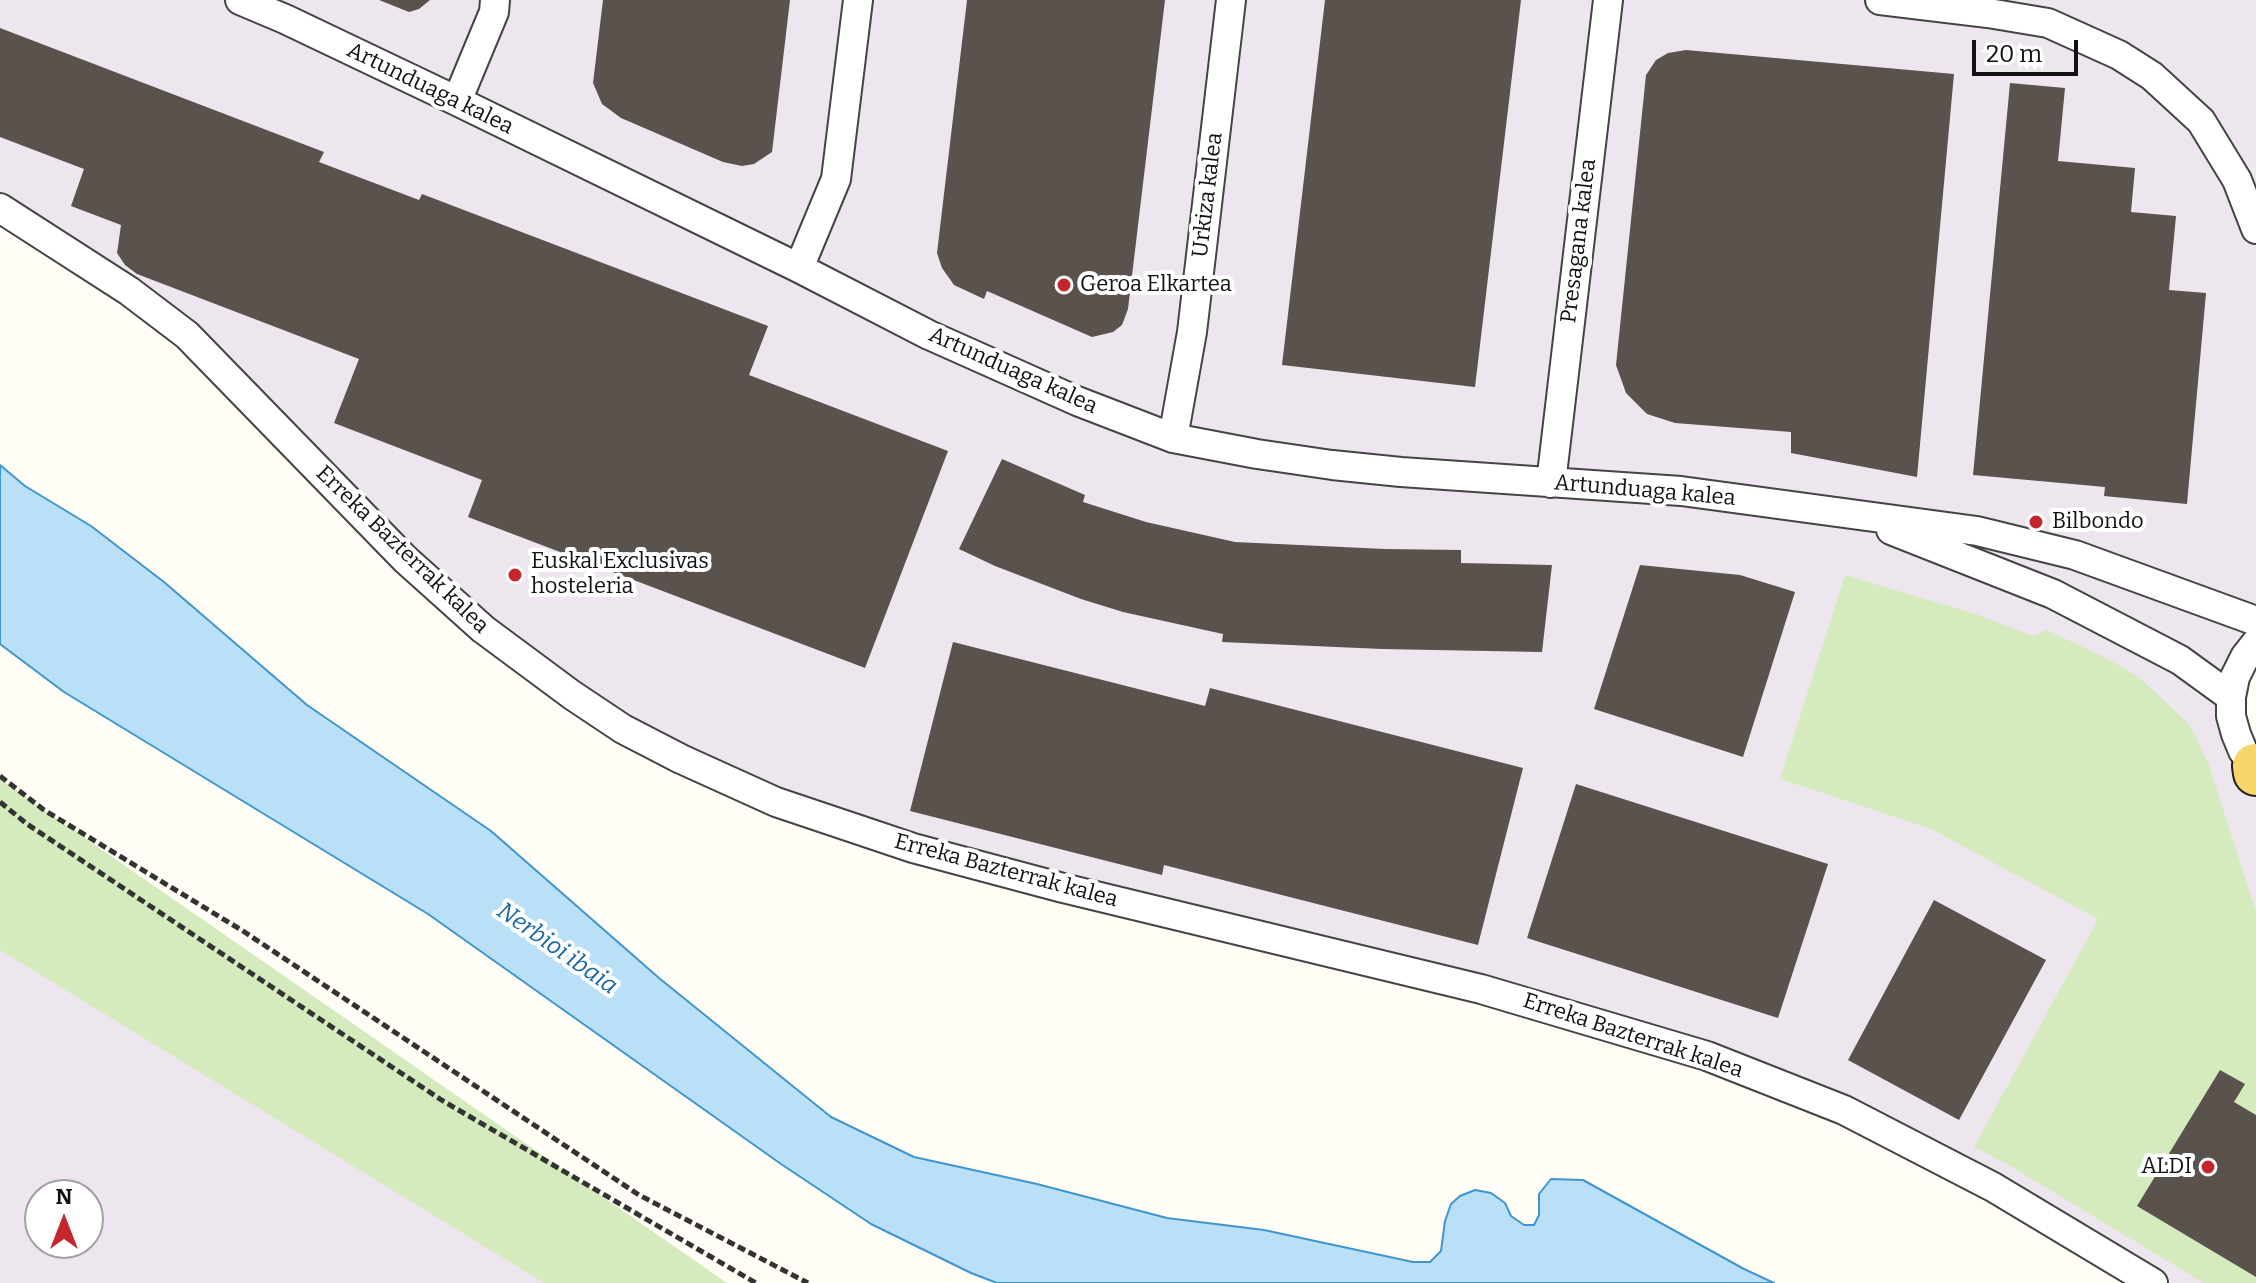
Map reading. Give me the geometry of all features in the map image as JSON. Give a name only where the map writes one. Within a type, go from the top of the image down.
[{"type":"street","name":"Artunduaga kalea","points":[[240,0],[457,101],[929,335],[1077,401],[1173,438],[1332,465],[1681,491],[1977,531],[2075,555],[2256,621]]},
{"type":"street","points":[[457,101],[494,12],[495,0]]},
{"type":"street","points":[[799,268],[836,179],[858,0]]},
{"type":"street","name":"Urkiza kalea","points":[[1173,438],[1192,332],[1231,0]]},
{"type":"street","name":"Presagana kalea","points":[[1551,483],[1608,0]]},
{"type":"street","points":[[1880,0],[2048,23],[2119,55],[2152,76],[2201,121],[2237,180],[2256,229]]},
{"type":"street","name":"Erreka Bazterrak kalea","points":[[0,208],[129,291],[187,335],[405,559],[483,629],[623,729],[681,759],[776,802],[913,848],[1063,888],[1481,989],[1707,1056],[1844,1110],[1993,1187],[2153,1283]]},
{"type":"street","name":"Artunduaga kalea","points":[[1853,515],[2053,594],[2180,660],[2231,697]]},
{"type":"street","points":[[2256,643],[2235,677],[2231,697],[2231,716],[2236,734],[2256,769]]},
{"type":"path","points":[[0,776],[44,810],[243,931],[639,1195],[808,1283]]},
{"type":"path","points":[[0,802],[27,824],[443,1101],[756,1283]]},
{"type":"shaded area","points":[[0,0],[2256,0],[2256,643],[2235,676],[2256,773],[2256,1283],[2153,1283],[1993,1187],[1707,1056],[1063,888],[681,759],[483,629],[187,335],[0,208]]},
{"type":"shaded area","points":[[0,940],[678,1283],[0,1283]]},
{"type":"green space","points":[[1845,575],[1976,614],[2033,636],[2047,630],[2139,677],[2190,725],[2209,765],[2256,912],[2256,1283],[2204,1283],[1974,1147],[2098,919],[1931,829],[1780,779]]},
{"type":"green space","points":[[0,779],[727,1283],[544,1283],[0,950]]},
{"type":"water","name":"Nerbioi ibaia","points":[[0,465],[25,486],[91,526],[164,582],[307,705],[491,831],[659,978],[831,1117],[914,1157],[1037,1184],[1167,1218],[1264,1230],[1413,1262],[1430,1262],[1441,1251],[1445,1221],[1451,1204],[1460,1196],[1475,1190],[1491,1193],[1505,1203],[1511,1216],[1524,1225],[1534,1225],[1539,1215],[1539,1194],[1551,1179],[1583,1180],[1774,1283],[997,1283],[971,1273],[871,1224],[781,1164],[428,914],[64,692],[0,644]]},
{"type":"building","points":[[379,0],[430,0],[409,12]]},
{"type":"building","points":[[603,0],[790,0],[772,152],[754,164],[742,166],[723,162],[621,118],[602,104],[593,83]]},
{"type":"building","points":[[967,0],[1165,0],[1128,309],[1122,325],[1113,332],[1092,337],[987,291],[984,299],[954,285],[942,268],[937,253]]},
{"type":"building","points":[[1325,0],[1521,0],[1475,387],[1282,365]]},
{"type":"building","points":[[0,28],[324,152],[319,162],[419,200],[422,194],[768,326],[749,375],[948,451],[865,668],[468,517],[482,480],[334,423],[359,359],[137,274],[125,265],[117,253],[121,225],[71,206],[84,169],[0,137]]},
{"type":"building","points":[[1686,50],[1954,74],[1917,477],[1791,453],[1791,432],[1675,423],[1647,414],[1626,393],[1616,365],[1646,75],[1656,60],[1668,53]]},
{"type":"building","points":[[2010,83],[2065,88],[2058,161],[2135,168],[2131,212],[2176,216],[2169,290],[2206,293],[2187,504],[2104,496],[2105,487],[1973,475]]},
{"type":"building","points":[[1002,459],[1085,495],[1083,502],[1146,522],[1235,542],[1461,550],[1461,563],[1552,565],[1542,652],[1222,642],[1223,634],[1123,612],[1081,599],[959,549]]},
{"type":"building","points":[[1640,565],[1740,575],[1795,592],[1743,757],[1594,709]]},
{"type":"building","points":[[953,642],[1205,706],[1210,688],[1523,768],[1478,945],[1164,865],[1162,875],[910,811]]},
{"type":"building","points":[[1576,784],[1828,864],[1778,1018],[1527,938]]},
{"type":"building","points":[[1934,900],[2046,960],[1959,1120],[1848,1060]]},
{"type":"building","name":"ALDI","points":[[2220,1070],[2245,1084],[2234,1102],[2256,1115],[2256,1277],[2137,1206]]},
{"type":"place","name":"Geroa Elkartea","points":[[1064,285]]},
{"type":"place","name":"Bilbondo","points":[[2036,522]]},
{"type":"place","name":"Euskal Exclusivas hosteleria","points":[[515,575]]},
{"type":"place","name":"ALDI","points":[[2208,1167]]}]
